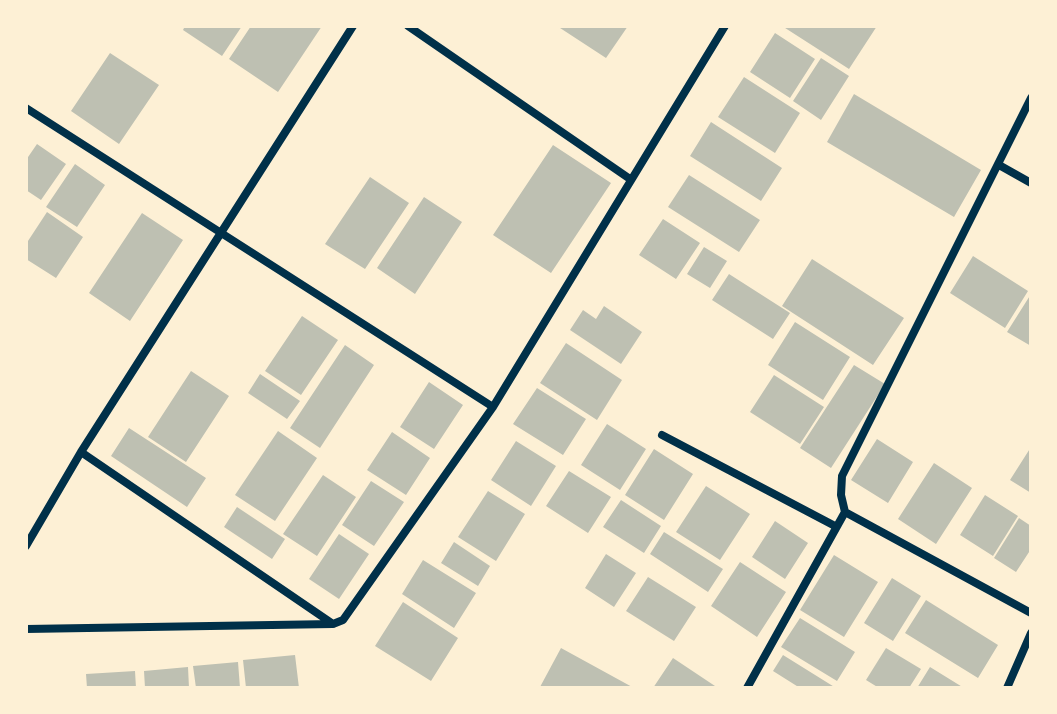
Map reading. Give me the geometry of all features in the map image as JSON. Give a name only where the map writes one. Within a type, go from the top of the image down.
[{"type":"street","points":[[26,546],[81,452],[353,26]]},
{"type":"street","points":[[408,26],[630,179]]},
{"type":"street","points":[[26,629],[333,624],[350,612],[493,407],[725,26]]},
{"type":"street","points":[[1031,98],[842,476],[841,495],[845,512],[1031,613]]},
{"type":"street","points":[[26,108],[493,407]]},
{"type":"street","points":[[999,165],[1031,183]]},
{"type":"street","points":[[662,435],[835,526]]},
{"type":"street","points":[[81,452],[333,624]]},
{"type":"street","points":[[747,688],[845,512]]},
{"type":"street","points":[[1007,688],[1031,633]]},
{"type":"building","points":[[185,26],[242,26],[222,56],[183,30]]},
{"type":"building","points":[[251,26],[322,26],[278,92],[229,59]]},
{"type":"building","points":[[557,26],[628,26],[606,58]]},
{"type":"building","points":[[782,26],[877,26],[849,69]]},
{"type":"building","points":[[775,33],[815,59],[790,98],[750,72]]},
{"type":"building","points":[[110,53],[159,85],[119,144],[71,111]]},
{"type":"building","points":[[821,58],[849,76],[821,120],[793,101]]},
{"type":"building","points":[[744,77],[800,113],[775,153],[718,117]]},
{"type":"building","points":[[854,94],[981,170],[954,217],[827,142]]},
{"type":"building","points":[[711,122],[782,168],[761,201],[690,156]]},
{"type":"building","points":[[37,144],[66,164],[41,200],[26,190],[26,160]]},
{"type":"building","points":[[553,145],[611,183],[551,273],[493,235]]},
{"type":"building","points":[[75,164],[105,185],[77,227],[46,207]]},
{"type":"building","points":[[689,175],[760,220],[739,252],[668,207]]},
{"type":"building","points":[[370,177],[409,203],[365,269],[325,244]]},
{"type":"building","points":[[424,197],[462,222],[415,294],[377,268]]},
{"type":"building","points":[[47,212],[83,237],[56,278],[26,259],[26,244]]},
{"type":"building","points":[[142,213],[183,240],[130,321],[89,293]]},
{"type":"building","points":[[663,219],[700,243],[676,279],[639,255]]},
{"type":"building","points":[[704,247],[727,261],[710,288],[687,274]]},
{"type":"building","points":[[973,256],[1028,291],[1005,328],[950,293]]},
{"type":"building","points":[[812,259],[904,318],[873,365],[782,306]]},
{"type":"building","points":[[729,274],[790,313],[773,339],[712,300]]},
{"type":"building","points":[[1031,294],[1031,346],[1007,332]]},
{"type":"building","points":[[604,306],[642,332],[621,364],[570,330],[583,310],[596,319]]},
{"type":"building","points":[[302,316],[338,340],[301,395],[265,371]]},
{"type":"building","points":[[795,322],[850,357],[823,400],[768,365]]},
{"type":"building","points":[[566,343],[622,380],[597,420],[540,383]]},
{"type":"building","points":[[345,345],[374,365],[320,448],[290,428]]},
{"type":"building","points":[[854,365],[885,384],[831,468],[800,448]]},
{"type":"building","points":[[191,371],[229,396],[186,462],[148,437]]},
{"type":"building","points":[[260,374],[300,401],[287,419],[248,393]]},
{"type":"building","points":[[774,375],[824,407],[800,444],[750,412]]},
{"type":"building","points":[[429,382],[463,405],[434,449],[400,427]]},
{"type":"building","points":[[537,388],[586,419],[563,455],[513,424]]},
{"type":"building","points":[[607,424],[646,449],[620,490],[581,465]]},
{"type":"building","points":[[129,428],[206,478],[187,507],[111,456]]},
{"type":"building","points":[[278,431],[317,458],[275,521],[235,495]]},
{"type":"building","points":[[392,432],[430,458],[406,495],[367,470]]},
{"type":"building","points":[[877,439],[913,462],[888,503],[851,480]]},
{"type":"building","points":[[516,441],[556,466],[531,506],[491,480]]},
{"type":"building","points":[[1031,447],[1031,493],[1010,480]]},
{"type":"building","points":[[654,449],[693,474],[664,520],[625,495]]},
{"type":"building","points":[[934,463],[972,488],[936,544],[898,519]]},
{"type":"building","points":[[569,471],[611,497],[588,533],[546,506]]},
{"type":"building","points":[[323,475],[356,497],[317,556],[283,534]]},
{"type":"building","points":[[371,481],[404,502],[374,546],[342,525]]},
{"type":"building","points":[[706,486],[750,514],[720,560],[676,532]]},
{"type":"building","points":[[488,491],[525,514],[496,561],[458,537]]},
{"type":"building","points":[[985,495],[1018,516],[993,556],[960,535]]},
{"type":"building","points":[[621,500],[661,526],[644,553],[603,527]]},
{"type":"building","points":[[237,507],[285,539],[272,559],[224,527]]},
{"type":"building","points":[[1019,518],[1031,526],[1031,549],[1016,572],[994,558]]},
{"type":"building","points":[[775,521],[808,543],[785,579],[752,557]]},
{"type":"building","points":[[664,532],[723,569],[708,592],[650,554]]},
{"type":"building","points":[[339,534],[369,554],[339,599],[309,579]]},
{"type":"building","points":[[454,542],[490,566],[478,586],[441,563]]},
{"type":"building","points":[[606,554],[636,573],[614,607],[585,588]]},
{"type":"building","points":[[834,555],[878,582],[844,637],[800,610]]},
{"type":"building","points":[[423,560],[476,593],[454,628],[402,594]]},
{"type":"building","points":[[740,562],[786,592],[757,637],[711,606]]},
{"type":"building","points":[[648,577],[696,607],[674,641],[626,611]]},
{"type":"building","points":[[892,578],[921,596],[893,641],[864,623]]},
{"type":"building","points":[[926,600],[998,645],[978,678],[905,633]]},
{"type":"building","points":[[403,602],[458,638],[431,681],[375,646]]},
{"type":"building","points":[[800,618],[855,652],[837,681],[781,647]]},
{"type":"building","points":[[561,648],[634,688],[540,687]]},
{"type":"building","points":[[886,648],[921,669],[909,688],[879,688],[866,680]]},
{"type":"building","points":[[295,655],[299,688],[246,688],[243,660]]},
{"type":"building","points":[[783,655],[836,688],[800,688],[773,671]]},
{"type":"building","points":[[673,658],[718,688],[653,688]]},
{"type":"building","points":[[238,662],[240,688],[196,688],[193,666]]},
{"type":"building","points":[[188,667],[189,688],[145,688],[144,671]]},
{"type":"building","points":[[930,667],[964,688],[917,688]]},
{"type":"building","points":[[135,671],[136,688],[87,688],[86,674]]}]
